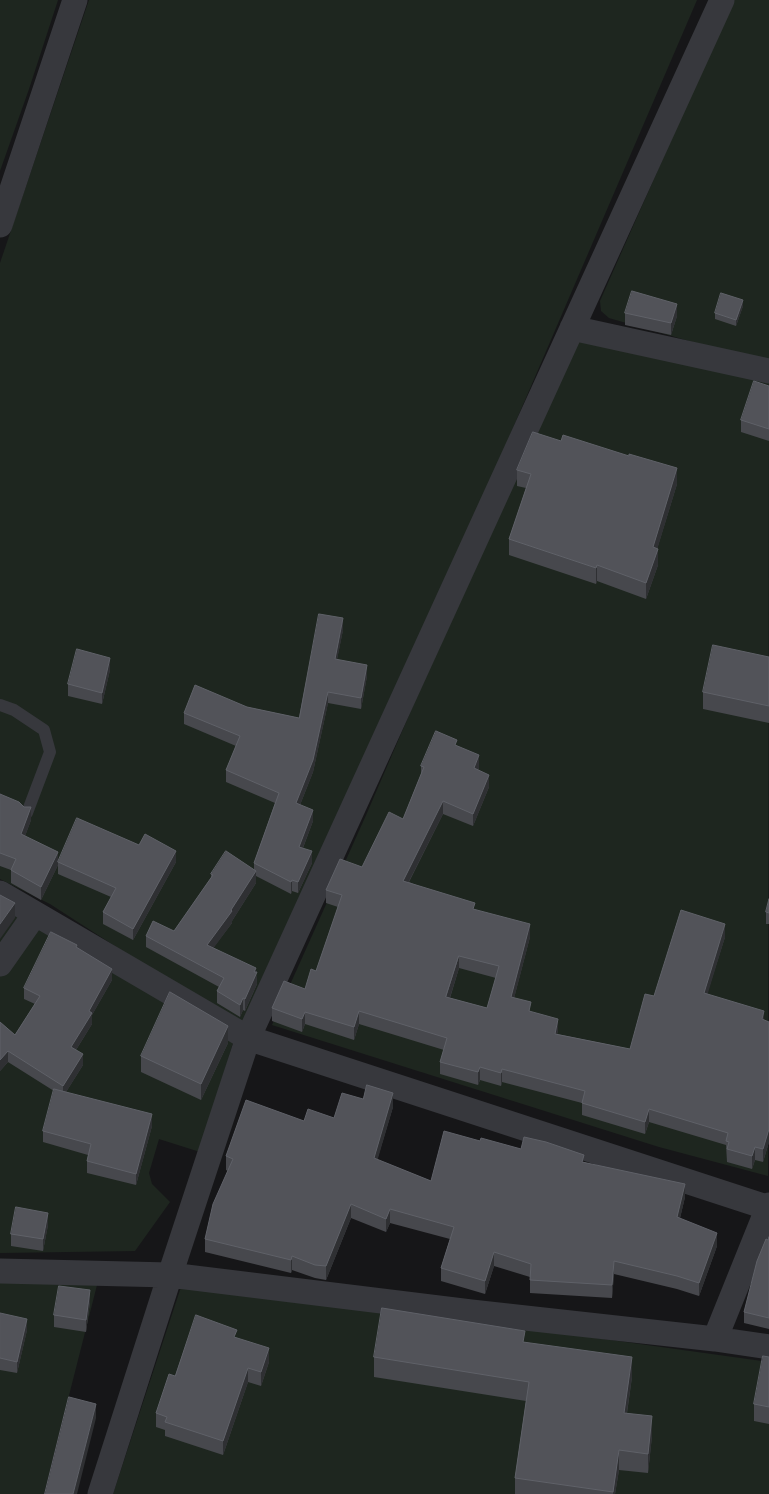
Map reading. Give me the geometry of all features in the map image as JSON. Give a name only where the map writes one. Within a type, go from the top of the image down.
[{"type":"street","points":[[0,225],[75,0]]},
{"type":"street","points":[[100,1494],[248,1038],[722,0]]},
{"type":"street","points":[[572,328],[769,371]]},
{"type":"street","points":[[0,894],[248,1038],[769,1207],[715,1339]]},
{"type":"street","points":[[0,964],[34,914]]},
{"type":"street","points":[[0,1271],[170,1275],[769,1347]]},
{"type":"lane","points":[[0,704],[14,710],[44,730],[50,752],[27,813]]},
{"type":"shaded area","points":[[0,0],[58,0],[0,171]]},
{"type":"shaded area","points":[[89,0],[697,0],[415,656],[243,1023],[186,992],[50,904],[0,879],[0,263]]},
{"type":"shaded area","points":[[733,0],[769,0],[769,364],[609,318],[601,311],[600,301]]},
{"type":"shaded area","points":[[579,340],[769,378],[768,1176],[659,1147],[272,1025],[413,706]]},
{"type":"shaded area","points":[[0,905],[233,1043],[200,1152],[159,1139],[149,1173],[152,1184],[170,1202],[135,1251],[0,1253]]},
{"type":"shaded area","points":[[0,1282],[97,1285],[44,1494],[0,1494]]},
{"type":"shaded area","points":[[194,1282],[769,1362],[769,1494],[113,1494],[181,1287]]},
{"type":"building","points":[[632,291],[677,304],[671,323],[625,313]]},
{"type":"building","points":[[721,293],[743,300],[736,320],[715,313]]},
{"type":"building","points":[[754,381],[769,386],[769,429],[741,420]]},
{"type":"building","points":[[533,432],[561,441],[563,435],[629,456],[629,454],[677,468],[653,547],[658,549],[646,583],[597,565],[596,568],[509,539],[531,474],[517,470]]},
{"type":"building","points":[[319,614],[343,618],[335,659],[367,665],[361,698],[328,692],[313,760],[296,803],[313,810],[299,847],[312,851],[298,882],[292,880],[291,882],[254,863],[279,793],[226,770],[240,736],[184,713],[195,685],[247,707],[299,718]]},
{"type":"building","points":[[713,645],[769,657],[769,706],[703,692]]},
{"type":"building","points":[[77,649],[110,658],[102,693],[68,684]]},
{"type":"building","points":[[436,731],[457,740],[455,745],[479,755],[474,768],[489,775],[473,814],[443,801],[403,881],[475,903],[473,909],[530,924],[511,997],[531,1002],[529,1011],[558,1019],[555,1034],[630,1049],[645,994],[654,996],[681,910],[725,924],[704,993],[764,1011],[762,1019],[769,1022],[769,1129],[763,1149],[755,1147],[752,1156],[727,1149],[729,1142],[726,1141],[728,1133],[649,1109],[645,1122],[582,1103],[585,1091],[502,1069],[501,1073],[480,1067],[478,1072],[440,1062],[447,1038],[359,1011],[354,1027],[305,1012],[302,1019],[272,1008],[284,981],[305,989],[311,969],[316,971],[342,895],[326,890],[340,859],[362,867],[389,812],[403,819],[424,767],[421,766]],"holes":[[[459,956],[499,966],[487,1008],[446,997]]]},
{"type":"building","points":[[0,794],[19,802],[24,807],[31,807],[21,834],[58,852],[41,887],[11,870],[16,859],[0,853]]},
{"type":"building","points":[[77,818],[139,845],[145,834],[176,851],[133,929],[103,912],[116,888],[58,862]]},
{"type":"building","points":[[226,851],[256,871],[232,911],[207,945],[256,968],[254,972],[257,972],[245,999],[243,998],[240,1005],[217,991],[224,978],[146,936],[153,921],[174,931],[213,875],[211,874]]},
{"type":"building","points":[[0,895],[15,903],[0,924]]},
{"type":"building","points":[[769,899],[769,913],[766,912]]},
{"type":"building","points":[[51,932],[77,945],[76,947],[112,969],[89,1011],[92,1013],[71,1047],[83,1054],[63,1086],[8,1051],[0,1060],[0,1022],[15,1035],[40,996],[24,988]]},
{"type":"building","points":[[170,992],[228,1026],[201,1084],[141,1056]]},
{"type":"building","points":[[367,1085],[393,1093],[374,1158],[431,1181],[444,1131],[480,1141],[481,1138],[521,1149],[524,1137],[546,1142],[584,1155],[582,1162],[685,1184],[677,1217],[717,1233],[699,1283],[614,1261],[612,1285],[530,1280],[531,1264],[494,1252],[485,1281],[441,1268],[454,1227],[390,1209],[386,1219],[351,1204],[326,1266],[315,1265],[292,1256],[291,1260],[205,1239],[213,1204],[233,1159],[226,1156],[246,1100],[304,1121],[308,1109],[334,1118],[342,1093],[363,1099]]},
{"type":"building","points":[[54,1089],[152,1114],[136,1174],[87,1161],[91,1144],[43,1131]]},
{"type":"building","points":[[16,1207],[48,1213],[43,1239],[11,1234]]},
{"type":"building","points":[[769,1237],[769,1318],[744,1312],[757,1261],[766,1239],[768,1240]]},
{"type":"building","points":[[59,1286],[90,1290],[86,1320],[54,1315]]},
{"type":"building","points":[[382,1308],[525,1331],[523,1342],[632,1357],[624,1413],[652,1416],[648,1454],[619,1450],[613,1492],[515,1478],[529,1382],[374,1357]]},
{"type":"building","points":[[0,1313],[27,1319],[17,1362],[0,1358]]},
{"type":"building","points":[[196,1315],[237,1330],[234,1337],[269,1348],[261,1372],[248,1368],[223,1441],[165,1422],[167,1417],[156,1413],[169,1374],[175,1376]]},
{"type":"building","points":[[763,1356],[769,1357],[769,1407],[754,1404]]},
{"type":"building","points":[[69,1397],[96,1404],[73,1494],[45,1494]]}]
